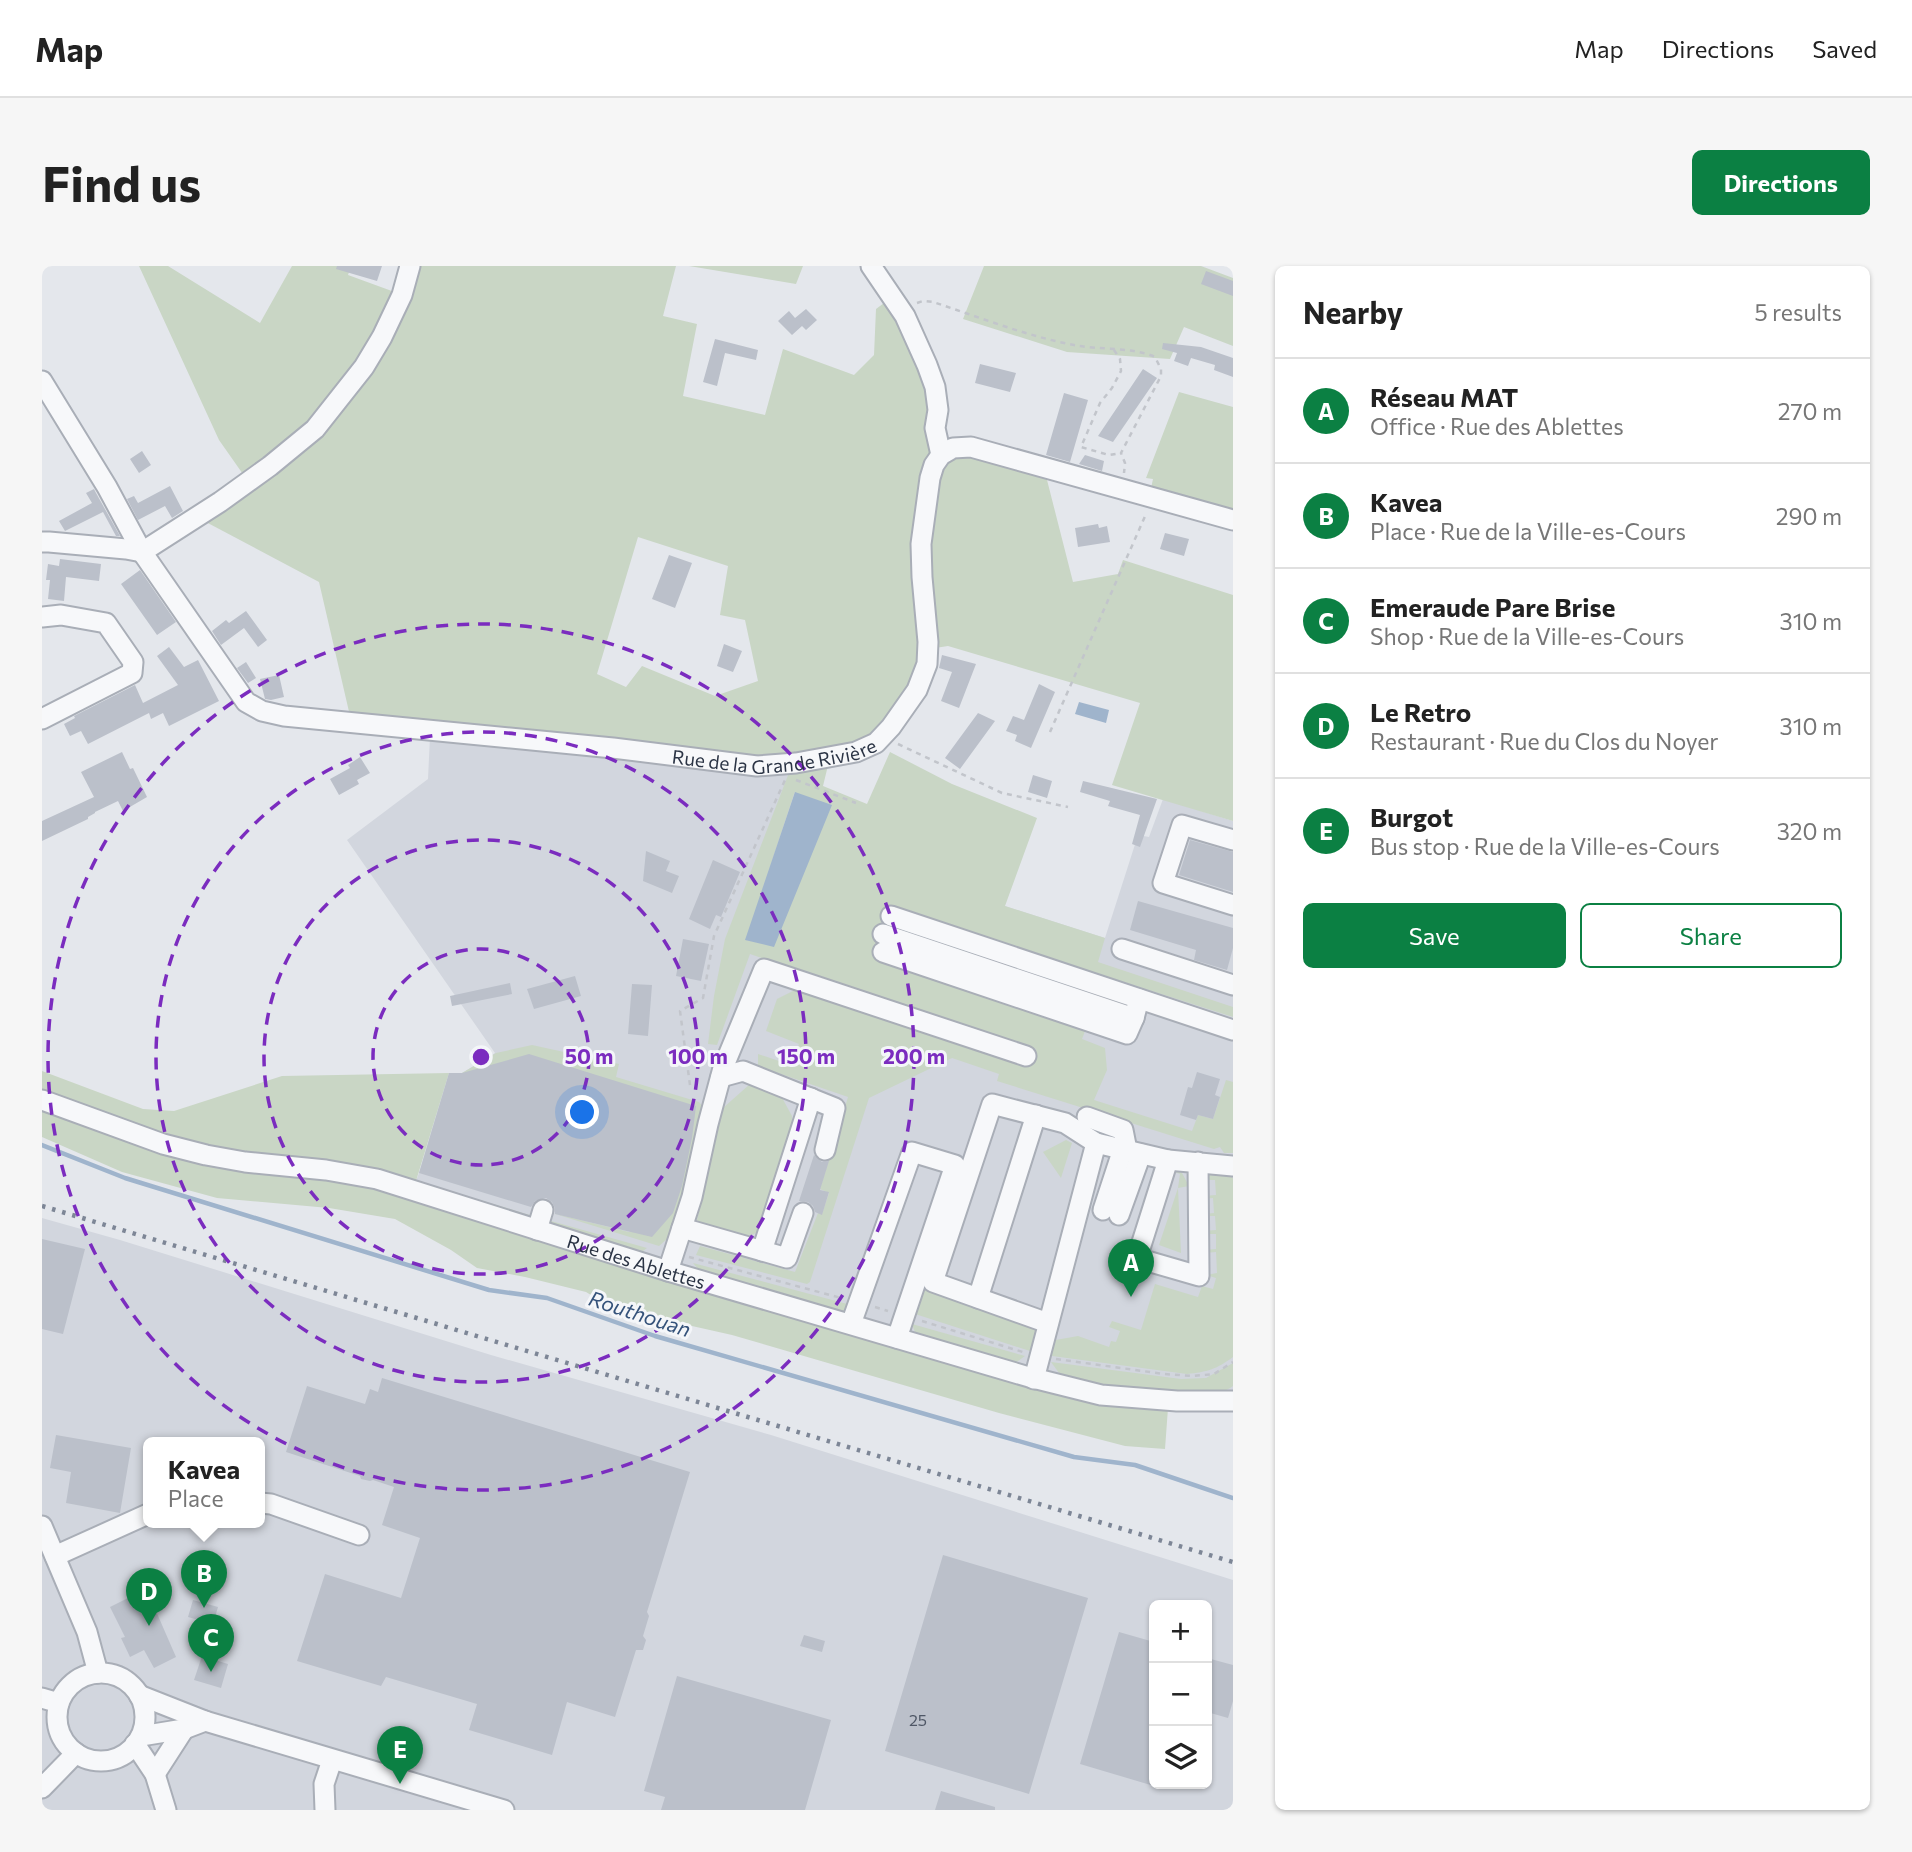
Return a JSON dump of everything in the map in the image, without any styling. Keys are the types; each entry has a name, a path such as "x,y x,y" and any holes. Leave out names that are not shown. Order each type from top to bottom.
{"street":[{"path":"42,542 142,552 270,466 314,429 364,367 402,295 410,266"},
{"path":"871,266 905,316 927,365 935,387 938,410 935,428 941,455 953,448 971,447 1233,520"},
{"name":"Rue de la Grande Rivière","path":"42,381 107,487 142,552 246,702 262,711 284,716 613,748 757,766 840,756 876,743 917,690 926,664 928,642 921,544 930,478 941,455"},
{"path":"42,617 61,615 106,623 133,662 132,673 42,719"},
{"path":"1233,840 1182,825 1163,883 1233,905"},
{"path":"1137,1008 1127,1034 885,934 1137,1008 1233,1030"},
{"path":"1122,949 1233,985"},
{"path":"668,1271 692,1197 722,1073 764,969 1026,1056"},
{"path":"722,1073 743,1071 835,1108 824,1150"},
{"path":"762,1251 811,1098"},
{"name":"Rue des Ablettes","path":"42,1100 163,1144 206,1155 377,1179 668,1271 1034,1378 1101,1395 1177,1402 1233,1401"},
{"path":"978,1298 1034,1100 1064,1110"},
{"path":"1048,1324 933,1282 992,1104 1065,1123 1096,1143 1168,1160 1233,1167"},
{"path":"1087,1117 1123,1130 1130,1151 1111,1213"},
{"path":"1034,1378 1096,1143"},
{"path":"851,1324 912,1152 955,1165 897,1338"},
{"path":"1168,1160 1137,1258 1199,1276 1198,1163"},
{"path":"537,1230 543,1210"},
{"path":"682,1228 787,1258 803,1213"},
{"path":"265,1503 359,1535"},
{"path":"55,1556 143,1516"},
{"path":"42,1525 87,1632 98,1673"},
{"path":"98,1673 110,1673 122,1678 132,1685 139,1695 145,1715 138,1740 125,1753 114,1759 101,1761 76,1753 63,1739 50,1701 85,1675 98,1673"},
{"path":"139,1695 205,1721 504,1810"},
{"path":"138,1740 205,1721"},
{"path":"155,1774 184,1729"},
{"path":"138,1740 155,1774 166,1810"},
{"path":"42,1788 76,1753"},
{"path":"326,1810 324,1784 332,1760"}],"path":[{"path":"905,316 917,303 933,302 1076,346 1138,352 1155,357 1161,369 1161,376 1121,453 1109,455 1082,447 1100,403 1121,371 1120,359 1114,350"},
{"path":"1050,732 1153,498"},
{"path":"882,737 1002,793 1068,807"},
{"path":"690,1085 680,1011 703,998 714,936 786,776 856,803"}],"shaded area":[{"path":"430,737 791,770 842,862 936,884 1105,938 1138,835 1149,837 1163,799 1233,821 1233,1410 1168,1408 410,1197 449,1073 462,1073 495,1053 347,840 428,779"},
{"path":"42,1218 491,1355 771,1435 1233,1580 1233,1810 42,1810"}],"green space":[{"path":"139,266 168,266 260,323 292,266 338,266 349,272 348,275 411,298 418,266 676,266 663,316 697,324 683,396 765,415 783,349 854,375 874,355 876,309 896,294 925,374 928,449 967,454 1046,476 1073,582 1118,574 1123,560 1233,595 1233,821 1112,785 1140,703 948,646 922,650 912,683 882,727 859,743 832,749 823,786 867,804 890,752 952,784 1037,818 1005,906 1105,938 1098,962 1233,1007 1233,1017 887,906 872,956 1087,1026 1082,1039 1105,1048 1107,1070 1094,1100 1192,1131 1198,1115 1213,1119 1226,1080 1233,1082 1233,1153 1224,1153 1220,1147 1214,1149 997,1081 999,1074 952,1058 869,1098 810,1282 807,1284 696,1255 700,1246 795,1272 818,1213 822,1214 829,1193 820,1189 848,1097 758,1066 758,1054 791,1065 799,1044 766,1031 777,999 797,989 1030,1067 1036,1049 750,954 717,1045 708,1044 725,939 790,770 621,759 430,737 350,716 319,582 204,521 252,487 219,440","holes":["638,537 728,566 720,615 745,620 758,681 715,696 642,666 626,687 597,674","795,792 774,946 746,940 794,794"]},
{"path":"689,266 803,266 796,284"},
{"path":"984,266 1201,266 1233,278 1233,346 1184,327 1170,359 1067,352 963,319"},
{"path":"1179,392 1233,407 1233,516 1150,493 1153,479 1146,478"},
{"path":"532,1045 619,1064 616,1077 699,1102 703,1107 675,1232 659,1246 552,1213 629,1232 646,1223 524,1073 462,1073 496,1053"},
{"path":"42,1071 143,1109 174,1111 282,1076 449,1073 416,1181 533,1216 532,1219 410,1196 1168,1408 1165,1449 1125,1446 999,1413 732,1335 612,1308 586,1292 477,1268 451,1250 395,1219 329,1208 217,1198 122,1172 42,1137"},
{"path":"750,1084 780,1094 792,1116 792,1131 758,1232 748,1237 702,1226 697,1220 723,1108"},
{"path":"1066,1140 1072,1143 1061,1178 1043,1152"},
{"path":"1172,1169 1182,1173 1189,1186 1178,1188 1180,1174"},
{"path":"1209,1170 1228,1174 1233,1178 1233,1357 1212,1369 1187,1374 1052,1356 1050,1341 1078,1336 1109,1347 1111,1341 1116,1342 1120,1331 1109,1327 1112,1321 1141,1330 1155,1284 1198,1297 1202,1286 1213,1289 1216,1278 1206,1275 1217,1273 1216,1252 1204,1253 1204,1250 1216,1249 1216,1234 1203,1234 1203,1231 1216,1230 1215,1216 1202,1216 1214,1213 1213,1198 1202,1199 1202,1196 1216,1195 1215,1180 1201,1180"},
{"path":"1178,1188 1181,1253 1159,1245"},
{"path":"551,1221 647,1248 643,1251 602,1242 550,1226"},
{"path":"693,1263 851,1305 844,1314 698,1269"},
{"path":"923,1283 1036,1330 1030,1351 912,1313"},
{"path":"912,1324 1025,1356 1014,1364 916,1335"},
{"path":"1051,1362 1181,1379 1206,1378 1233,1363 1233,1386 1220,1392 1201,1394 1151,1391 1062,1377"}],"water":[{"path":"1079,702 1109,710 1106,723 1075,714"},
{"path":"795,792 832,805 774,947 745,940"}],"building":[{"path":"337,266 382,266 377,281 336,269"},
{"path":"1206,271 1233,281 1233,296 1201,284"},
{"path":"806,309 817,320 806,330 802,326 792,335 778,321 789,311 795,318"},
{"path":"715,339 758,350 756,360 725,353 717,386 703,382"},
{"path":"1163,343 1201,347 1233,358 1233,377 1214,370 1215,365 1191,358 1188,366 1174,361 1177,353 1162,349"},
{"path":"980,364 1016,373 1010,392 975,383"},
{"path":"1143,369 1157,378 1113,442 1098,436"},
{"path":"1064,393 1088,400 1070,462 1046,455"},
{"path":"142,451 151,465 139,473 130,459"},
{"path":"1085,455 1104,461 1102,471 1079,464"},
{"path":"170,486 183,511 172,518 165,506 138,520 127,499 134,496 138,503"},
{"path":"94,489 120,536 116,536 103,512 65,531 59,521 92,503 86,493"},
{"path":"1098,524 1099,528 1107,526 1110,542 1078,547 1075,528"},
{"path":"1165,533 1189,539 1184,556 1160,549"},
{"path":"669,555 692,563 675,608 652,599"},
{"path":"60,559 101,564 99,581 66,577 64,601 48,599 48,564 59,566"},
{"path":"140,570 176,622 157,635 121,584"},
{"path":"246,611 267,640 258,647 244,628 221,645 212,631 226,620 229,623"},
{"path":"724,644 742,651 733,672 717,666"},
{"path":"169,647 184,667 198,660 219,701 169,726 163,713 151,719 149,713 88,744 81,731 70,736 64,724 75,718 74,716 135,685 143,703 178,685 157,656"},
{"path":"942,655 976,664 959,708 941,701 952,672 939,668"},
{"path":"246,662 256,678 248,683 237,668"},
{"path":"279,675 284,697 265,699 260,679"},
{"path":"1039,684 1055,692 1031,748 1015,741 1017,735 1006,731 1013,716 1024,720"},
{"path":"978,713 995,721 960,769 945,758"},
{"path":"122,752 147,797 123,811 118,801 42,841 42,821 94,797 81,772"},
{"path":"360,757 370,773 357,780 359,784 339,795 330,779 350,768 348,765"},
{"path":"1033,775 1052,781 1047,798 1028,792"},
{"path":"1083,781 1157,799 1140,847 1132,844 1140,815 1108,806 1110,801 1080,792"},
{"path":"1190,840 1233,852 1233,892 1179,875"},
{"path":"646,851 670,861 666,871 679,876 672,893 643,881"},
{"path":"713,860 740,872 721,917 716,915 710,929 689,919"},
{"path":"1138,901 1233,928 1233,948 1227,970 1194,960 1196,950 1130,930"},
{"path":"683,939 709,944 701,981 676,976"},
{"path":"575,976 581,996 534,1009 527,989"},
{"path":"510,983 512,994 452,1006 450,996"},
{"path":"632,984 652,985 648,1036 628,1034"},
{"path":"529,1054 696,1106 682,1186 673,1213 652,1237 555,1214 552,1202 546,1198 535,1201 531,1207 419,1173 449,1073 462,1073"},
{"path":"1197,1072 1220,1079 1215,1095 1220,1097 1213,1119 1198,1115 1196,1120 1180,1115 1188,1087 1192,1088"},
{"path":"814,1155 822,1162 829,1161 820,1190 829,1192 822,1215 815,1212 808,1202 799,1201"},
{"path":"42,1239 85,1249 63,1334 42,1329"},
{"path":"382,1378 690,1472 647,1612 649,1616 643,1636 646,1640 643,1650 636,1650 615,1717 567,1702 552,1755 469,1730 477,1704 386,1677 381,1686 297,1661 325,1574 401,1598 420,1538 382,1525 394,1487 361,1479 360,1476 286,1452 307,1386 365,1404 370,1389 378,1392"},
{"path":"56,1435 131,1448 120,1513 66,1503 71,1472 50,1468"},
{"path":"943,1555 1088,1598 1029,1794 885,1751"},
{"path":"140,1592 146,1604 152,1602 176,1657 154,1668 144,1650 130,1657 121,1638 125,1637 110,1607"},
{"path":"193,1600 218,1607 213,1624 188,1617"},
{"path":"1119,1632 1149,1641 1149,1785 1080,1764"},
{"path":"804,1635 825,1641 822,1652 800,1646"},
{"path":"202,1656 228,1664 221,1688 194,1680"},
{"path":"1212,1659 1233,1665 1233,1701 1228,1718 1212,1713"},
{"path":"677,1676 831,1720 805,1810 661,1810 665,1797 644,1791"},
{"path":"941,1791 995,1807 995,1810 935,1810"}],"waterway":[{"name":"Routhouan","path":"42,1145 125,1178 489,1290 547,1298 655,1336 1074,1457 1135,1465 1233,1498"}],"railway":[{"path":"42,1206 1233,1562"}],"place":[{"name":"Réseau MAT","path":"1131,1297"},
{"name":"Kavea","path":"204,1608"},
{"name":"Le Retro","path":"149,1626"},
{"name":"Emeraude Pare Brise","path":"211,1672"},
{"name":"Burgot","path":"400,1784"}]}
